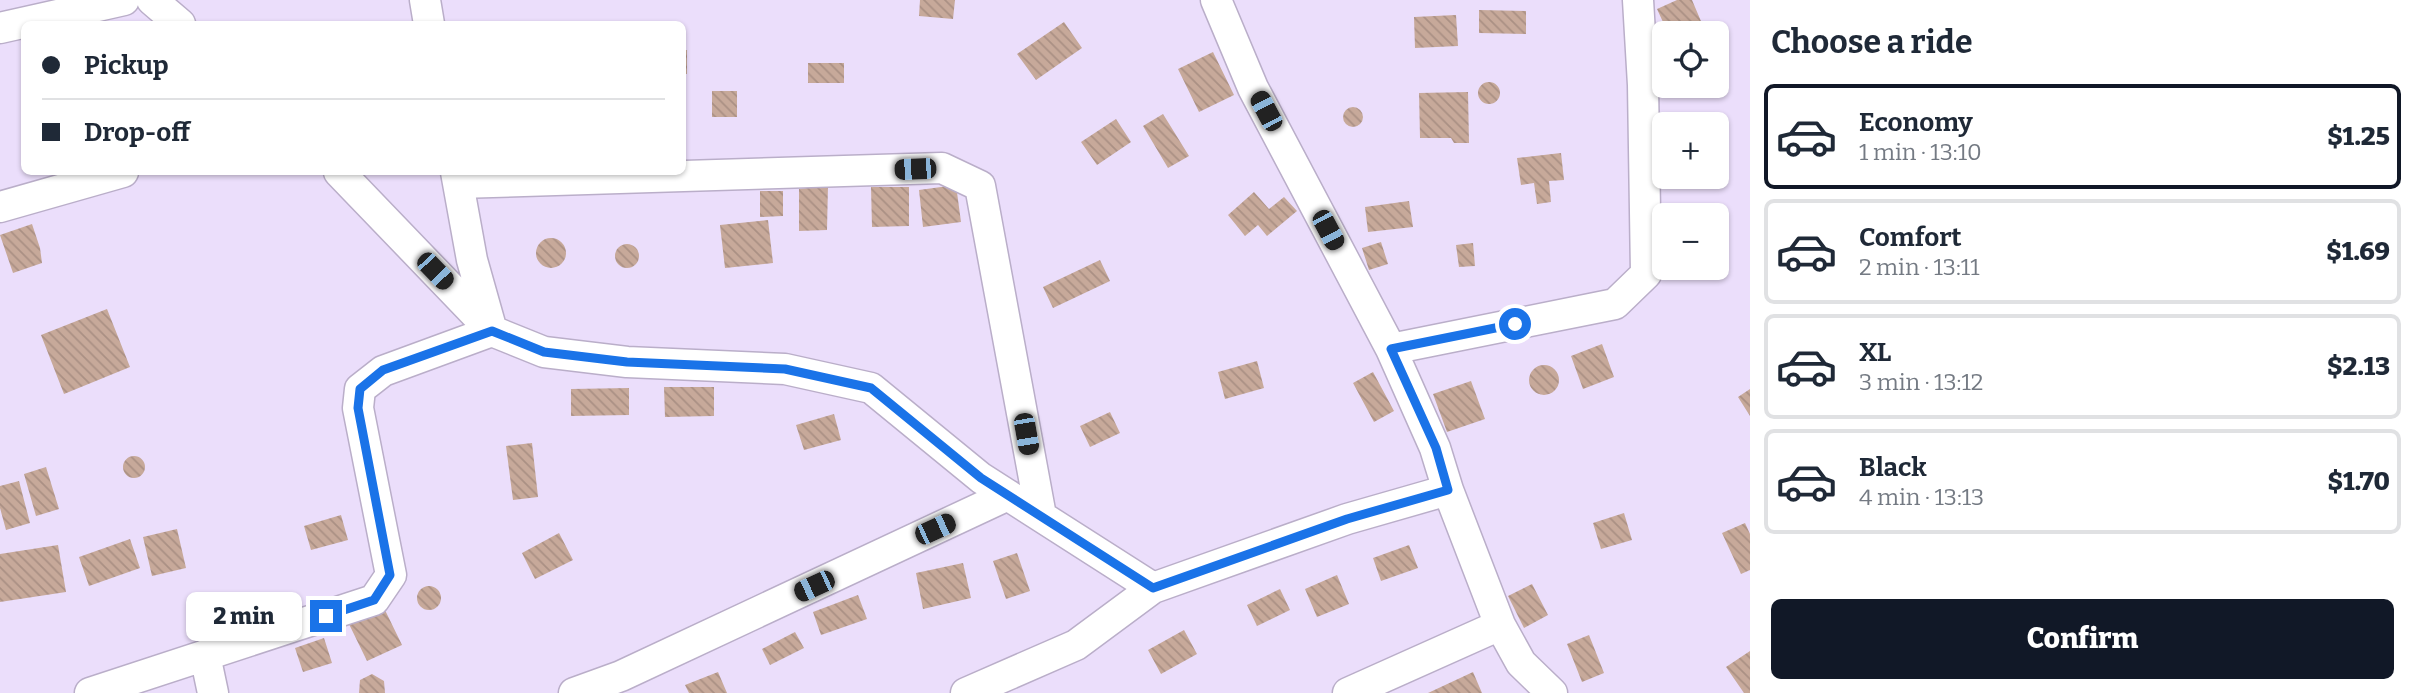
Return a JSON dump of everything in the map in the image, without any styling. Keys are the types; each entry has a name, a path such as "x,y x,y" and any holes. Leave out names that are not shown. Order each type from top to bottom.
{"street":[{"path":"31,21 124,0"},
{"path":"152,0 176,21"},
{"path":"425,0 428,21"},
{"path":"1216,0 1253,88 1391,349 1436,448 1448,490 1500,625 1521,663 1552,693"},
{"path":"1391,349 1615,303 1646,274 1639,0"},
{"path":"0,28 21,23"},
{"path":"686,173 942,168 979,186 1041,516"},
{"path":"0,207 112,175"},
{"path":"342,175 492,331 544,352 627,362 785,369 871,388 981,478 1153,588"},
{"path":"492,331 472,260 457,177 565,175"},
{"path":"90,693 374,600 390,575 358,408 360,389 383,370 492,331"},
{"path":"966,693 1076,645 1153,588 1347,519 1448,490"},
{"path":"574,693 621,676 1007,495"},
{"path":"1348,693 1500,625"},
{"path":"205,655 213,693"}],"building":[{"path":"920,0 955,0 953,19 919,16"},
{"path":"1677,0 1692,0 1701,21 1662,21 1657,9"},
{"path":"1479,10 1526,11 1526,34 1479,33"},
{"path":"1456,15 1458,46 1415,48 1414,17"},
{"path":"1064,22 1082,48 1036,80 1017,54"},
{"path":"1213,52 1234,95 1199,112 1178,69"},
{"path":"808,63 844,63 844,83 808,83"},
{"path":"1489,82 1497,85 1500,93 1497,101 1489,104 1481,101 1478,93 1481,85"},
{"path":"712,91 737,91 737,117 712,117"},
{"path":"1468,92 1469,143 1454,143 1451,138 1420,138 1419,93"},
{"path":"1353,107 1360,110 1363,117 1360,124 1353,127 1346,124 1343,117 1346,110"},
{"path":"1163,114 1189,156 1168,168 1143,126"},
{"path":"1116,119 1131,142 1097,165 1081,142"},
{"path":"1561,153 1564,180 1549,181 1551,202 1537,204 1534,183 1521,185 1517,158"},
{"path":"828,185 827,230 799,231 799,189"},
{"path":"956,185 961,222 923,227 919,190"},
{"path":"871,187 909,187 909,226 872,227"},
{"path":"760,191 783,191 783,216 760,217"},
{"path":"1254,192 1269,209 1284,197 1297,211 1267,236 1258,225 1245,236 1228,215"},
{"path":"1409,201 1413,227 1368,232 1365,207"},
{"path":"768,220 773,263 725,268 720,225"},
{"path":"32,224 42,263 13,273 0,235"},
{"path":"551,238 562,242 566,253 562,264 551,268 540,264 536,253 540,242"},
{"path":"1381,242 1388,264 1369,270 1362,248"},
{"path":"1473,243 1475,266 1459,267 1456,245"},
{"path":"622,244 632,244 639,251 639,261 632,268 622,268 615,261 615,251"},
{"path":"1100,260 1110,281 1053,308 1043,287"},
{"path":"107,309 130,367 64,394 41,335"},
{"path":"1602,344 1614,377 1583,389 1571,356"},
{"path":"1257,361 1264,388 1225,399 1218,372"},
{"path":"1544,365 1555,369 1559,380 1555,391 1544,395 1533,391 1529,380 1533,369"},
{"path":"1373,372 1394,411 1374,422 1353,383"},
{"path":"1471,381 1485,419 1447,432 1433,394"},
{"path":"664,387 714,387 714,416 665,417"},
{"path":"629,388 629,415 571,416 571,389"},
{"path":"1750,389 1750,416 1738,397"},
{"path":"1110,412 1120,433 1090,447 1080,426"},
{"path":"834,414 841,440 804,450 796,425"},
{"path":"532,443 538,497 513,500 506,446"},
{"path":"134,456 142,459 145,467 142,475 134,478 126,475 123,467 126,459"},
{"path":"46,467 59,509 36,516 24,474"},
{"path":"19,481 30,523 6,530 0,508 0,486"},
{"path":"1624,513 1632,540 1601,549 1593,523"},
{"path":"341,515 348,540 311,550 304,526"},
{"path":"1745,523 1750,534 1750,570 1741,574 1722,533"},
{"path":"177,529 186,568 152,576 143,537"},
{"path":"559,533 573,560 535,579 522,553"},
{"path":"130,539 140,568 89,586 79,557"},
{"path":"58,545 66,592 0,602 0,554"},
{"path":"1409,545 1418,568 1381,581 1373,558"},
{"path":"1017,553 1030,591 1006,599 993,561"},
{"path":"963,563 971,598 923,609 916,573"},
{"path":"1337,575 1349,604 1317,617 1305,589"},
{"path":"1532,584 1548,615 1524,628 1508,596"},
{"path":"429,586 437,590 441,598 437,606 429,610 421,606 417,598 421,590"},
{"path":"1280,589 1290,610 1257,626 1247,605"},
{"path":"858,595 867,619 821,635 813,612"},
{"path":"383,606 402,645 367,661 348,622"},
{"path":"1184,630 1197,654 1161,674 1148,650"},
{"path":"795,632 804,648 770,665 762,649"},
{"path":"1589,635 1604,673 1582,682 1567,644"},
{"path":"324,638 332,663 303,672 295,648"},
{"path":"1750,651 1750,693 1744,693 1726,667"},
{"path":"718,672 727,693 689,693 685,685"},
{"path":"1473,672 1482,693 1428,693"},
{"path":"372,674 384,681 385,693 359,693 360,680"}],"route":[{"path":"326,616 374,600 390,575 358,408 360,389 383,370 492,331 544,352 627,362 785,369 871,388 981,478 1153,588 1347,519 1448,490 1436,448 1391,349 1515,324"}]}
